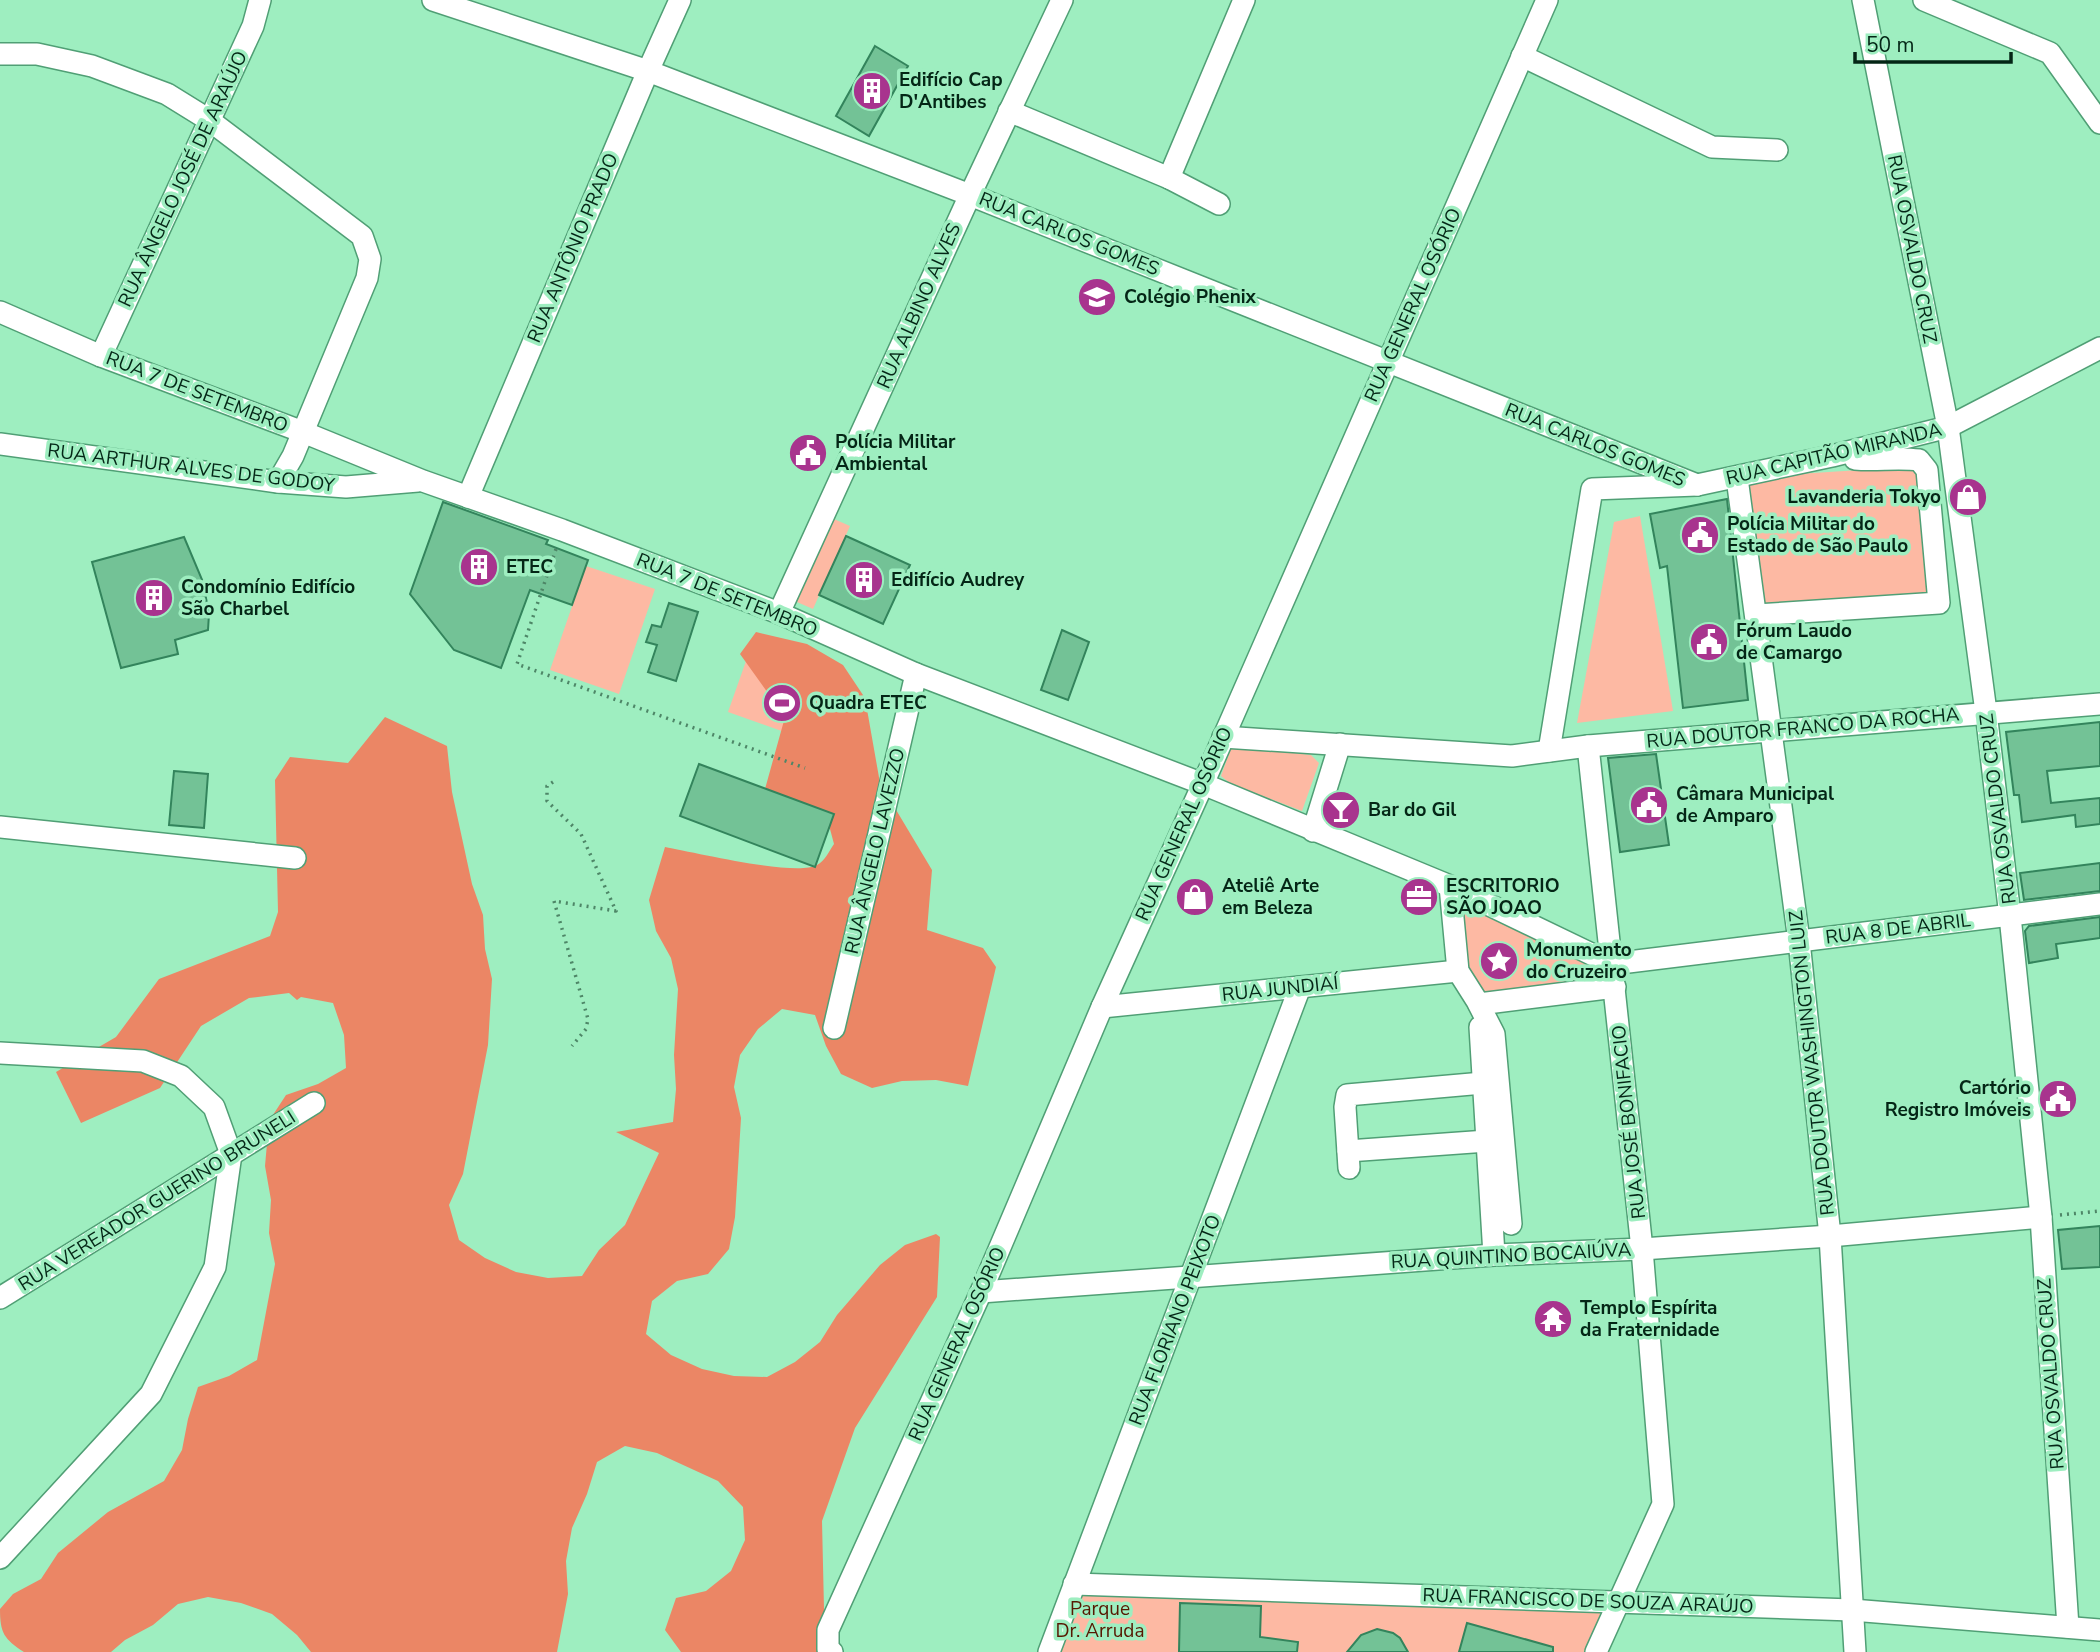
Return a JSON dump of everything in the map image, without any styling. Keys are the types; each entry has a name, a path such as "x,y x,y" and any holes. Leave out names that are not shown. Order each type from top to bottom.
{"street":[{"name":"RUA ÂNGELO JOSÉ DE ARAÚJO","path":"101,356 253,26 260,0"},
{"name":"RUA CARLOS GOMES","path":"433,0 648,71 970,195 1697,485"},
{"name":"RUA ANTÔNIO PRADO","path":"468,497 680,0"},
{"name":"RUA ALBINO ALVES","path":"779,613 1062,0"},
{"path":"1168,178 1244,0"},
{"name":"RUA GENERAL OSÓRIO","path":"830,1651 828,1630 981,1292 1102,1007 1203,784 1547,0"},
{"name":"RUA OSVALDO CRUZ","path":"1863,0 1948,427 1986,712 2010,915 2040,1217 2068,1627"},
{"path":"1924,0 2050,53 2100,123"},
{"path":"0,54 37,54 92,66 167,94 209,120 362,236 370,258 367,278 303,432 278,482"},
{"path":"1522,56 1712,147 1777,150"},
{"path":"1009,111 1168,178 1219,204"},
{"name":"RUA 7 DE SETEMBRO","path":"0,312 101,356 303,432 423,481 562,530 779,613 916,674 1203,784 1450,886 1612,964"},
{"name":"RUA CAPITÃO MIRANDA","path":"1549,751 1592,488 1697,485 1737,478 1948,427 2100,348"},
{"name":"RUA ARTHUR ALVES DE GODOY","path":"0,444 278,482 346,487 423,481"},
{"path":"1756,615 1939,603 1927,470 1919,460 1900,457 1870,460 1832,456"},
{"name":"RUA DOUTOR WASHINGTON LUIZ","path":"1737,478 1773,731 1799,941 1830,1236 1854,1652"},
{"name":"RUA ÂNGELO LAVEZZO","path":"834,1028 916,674"},
{"name":"RUA DOUTOR FRANCO DA ROCHA","path":"1223,737 1512,756 1588,746 2100,704"},
{"path":"1314,831 1340,744"},
{"name":"RUA JOSÉ BONIFACIO","path":"1588,746 1642,1249 1663,1504 1596,1652"},
{"path":"0,827 295,858"},
{"path":"1450,886 1458,971 1494,1034 1511,1224"},
{"name":"RUA 8 DE ABRIL","path":"1612,964 2100,904"},
{"name":"RUA JUNDIAÍ","path":"1102,1007 1458,971"},
{"name":"RUA FLORIANO PEIXOTO","path":"1049,1652 1300,987"},
{"path":"1479,1004 1615,987"},
{"path":"1479,1004 1494,1255"},
{"path":"0,1053 143,1061 181,1076 214,1107 231,1154 215,1267 151,1394 0,1558"},
{"path":"1483,1083 1347,1095 1345,1107 1349,1159 1487,1141"},
{"name":"RUA VEREADOR GUERINO BRUNELI","path":"0,1298 313,1103"},
{"name":"RUA QUINTINO BOCAIÚVA","path":"981,1292 1494,1255 1642,1249 1830,1236 2040,1217"},
{"name":"RUA FRANCISCO DE SOUZA ARAÚJO","path":"1074,1584 1852,1610 2100,1630"},
{"path":"1580,1652 1617,1602"}],"path":[{"path":"562,530 517,664 805,768"},
{"path":"553,782 547,786 547,802 581,834 616,911 554,901 588,1019 586,1030 572,1046"},
{"path":"2040,1217 2100,1210"}],"green space":[{"path":"1907,467 1919,474 1927,604 1756,615 1737,478"},
{"path":"827,516 850,526 813,609 790,599"},
{"path":"1640,516 1673,711 1577,723 1614,522"},
{"path":"586,566 655,589 619,694 550,670"},
{"path":"746,661 818,744 728,712"},
{"path":"1242,746 1311,755 1319,763 1302,811 1231,784 1221,776 1231,748"},
{"path":"1459,890 1603,969 1603,981 1477,1001 1458,971"},
{"name":"Parque Dr. Arruda","path":"1075,1586 1614,1603 1594,1652 1050,1652"}],"shaded area":[{"path":"756,632 807,644 843,665 865,698 880,783 932,870 927,930 983,948 996,967 968,1086 936,1080 902,1081 872,1088 841,1074 826,1046 815,1015 782,1009 758,1029 740,1055 734,1087 741,1118 735,1217 729,1249 708,1274 677,1281 652,1301 646,1334 671,1355 702,1369 734,1376 767,1377 795,1362 820,1342 837,1315 880,1265 905,1245 936,1234 940,1237 937,1297 855,1428 822,1521 825,1652 681,1652 665,1630 676,1598 706,1591 731,1571 745,1540 743,1507 718,1481 657,1453 625,1446 597,1462 572,1528 566,1561 568,1594 557,1652 311,1652 297,1635 272,1614 241,1603 208,1597 178,1604 153,1625 125,1640 111,1652 24,1652 17,1647 4,1635 0,1609 13,1594 41,1579 58,1553 108,1512 164,1481 182,1450 198,1387 229,1376 257,1360 275,1264 269,1233 271,1200 265,1166 269,1121 286,1095 318,1084 346,1068 344,1035 333,1003 301,997 297,1000 289,993 249,998 201,1026 160,1088 81,1123 56,1072 116,1037 159,979 270,936 278,912 275,780 290,757 348,763 385,717 447,746 452,792 472,884 483,915 485,949 492,979 488,1045 463,1174 449,1205 459,1240 485,1258 516,1272 548,1278 582,1276 599,1250 625,1225 659,1153 616,1132 673,1122 678,989 671,958 656,931 649,900 665,847 767,866 806,868 820,863 834,844 830,829 779,807 765,789 785,717 740,654"}],"building":[{"name":"Edifício Cap D'Antibes","path":"875,46 908,66 869,136 836,116"},
{"path":"1727,499 1748,700 1683,708 1667,566 1660,568 1650,514"},
{"name":"ETEC","path":"443,502 548,540 546,544 588,560 572,605 530,590 501,668 454,650 410,594"},
{"name":"Edifício Audrey","path":"846,536 910,565 883,624 819,595"},
{"name":"Condomínio Edifício São Charbel","path":"184,537 203,582 209,614 208,630 175,640 178,654 121,668 92,562"},
{"path":"669,603 698,612 676,681 648,672 657,645 646,642 652,625 661,627"},
{"path":"1062,630 1089,642 1068,700 1041,690"},
{"path":"2100,722 2100,766 2047,771 2051,803 2100,798 2100,824 2076,827 2075,815 2022,822 2019,795 2014,795 2006,732"},
{"name":"Câmara Municipal de Amparo","path":"1656,754 1669,845 1620,852 1608,758"},
{"path":"699,764 834,814 815,867 680,816"},
{"path":"174,771 208,774 204,828 169,825"},
{"path":"2100,863 2100,891 2024,900 2020,873"},
{"path":"2100,917 2100,938 2056,944 2058,958 2029,963 2025,931 2029,926"},
{"path":"2100,1226 2100,1267 2062,1269 2058,1230"},
{"path":"1180,1603 1261,1606 1260,1637 1298,1642 1297,1652 1179,1652"},
{"path":"1467,1623 1553,1647 1553,1652 1459,1652"},
{"path":"1377,1629 1393,1633 1400,1638 1408,1652 1347,1652 1361,1635"}],"place":[{"name":"Edifício Cap D'Antibes","path":"872,91"},
{"name":"Colégio Phenix","path":"1097,297"},
{"name":"Polícia Militar Ambiental","path":"808,453"},
{"name":"Lavanderia Tokyo","path":"1968,497"},
{"name":"Polícia Militar do Estado de São Paulo","path":"1700,535"},
{"name":"ETEC","path":"479,567"},
{"name":"Edifício Audrey","path":"864,580"},
{"name":"Condomínio Edifício São Charbel","path":"154,598"},
{"name":"Fórum Laudo de Camargo","path":"1709,642"},
{"name":"Quadra ETEC","path":"782,703"},
{"name":"Câmara Municipal de Amparo","path":"1649,805"},
{"name":"Bar do Gil","path":"1341,810"},
{"name":"Ateliê Arte em Beleza","path":"1195,897"},
{"name":"ESCRITORIO SÃO JOAO","path":"1419,897"},
{"name":"Monumento do Cruzeiro","path":"1499,961"},
{"name":"Cartório Registro Imóveis","path":"2058,1099"},
{"name":"Templo Espírita da Fraternidade","path":"1553,1319"}]}
